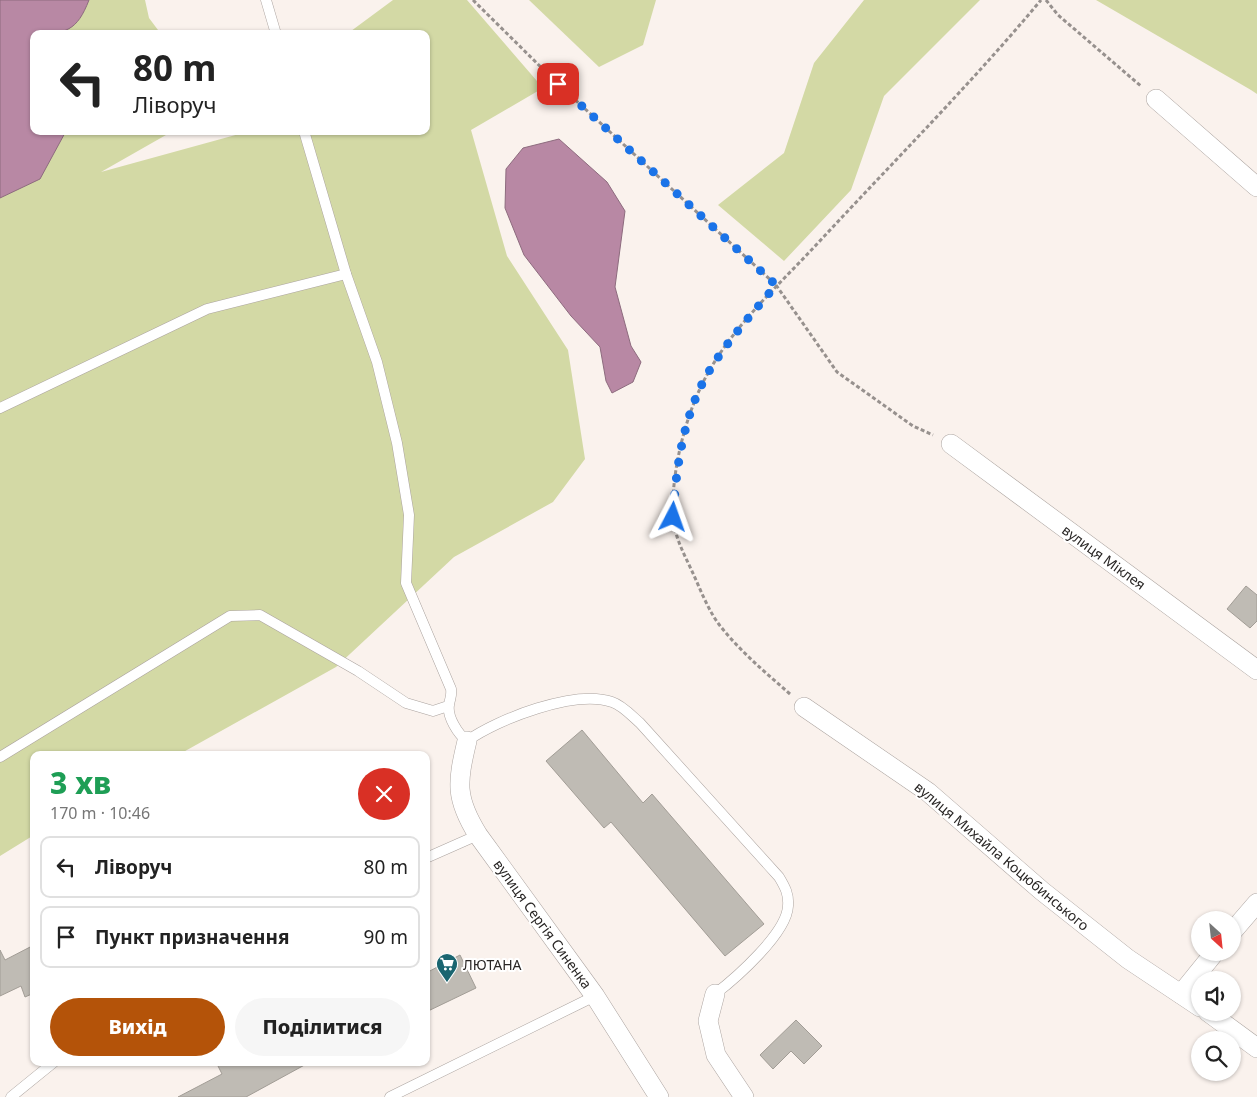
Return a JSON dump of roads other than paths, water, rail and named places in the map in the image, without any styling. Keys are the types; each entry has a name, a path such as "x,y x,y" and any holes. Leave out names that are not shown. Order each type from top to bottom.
{"street":[{"path":"1156,99 1257,187"},
{"name":"вулиця Міклея","path":"951,444 1257,670"},
{"name":"вулиця Михайла Коцюбинського","path":"804,707 928,792 1042,891 1128,959 1191,1001"},
{"name":"вулиця Сергія Синенка","path":"467,742 460,770 461,798 464,812 595,996 660,1097"},
{"path":"1241,921 1257,902"},
{"path":"1181,994 1208,961"},
{"path":"715,994 708,1020 716,1055 744,1097"},
{"path":"1220,1021 1257,1048"}],"lane":[{"path":"266,0 275,30"},
{"path":"305,135 346,274 377,362 397,443 409,515 406,583 448,680 452,697 448,706 459,734 467,742 475,736 527,712 547,705 580,698 613,702 640,723 779,877 787,890 788,908 770,941 742,973 715,994"},
{"path":"0,408 207,309 346,274"},
{"path":"0,757 230,616 260,615 358,671 406,704 433,710 448,706"},
{"path":"430,856 478,834"},
{"path":"390,1097 595,996"},
{"path":"11,1097 49,1066"}],"place":[{"name":"ЛЮТАНА","path":"447,983"}]}
